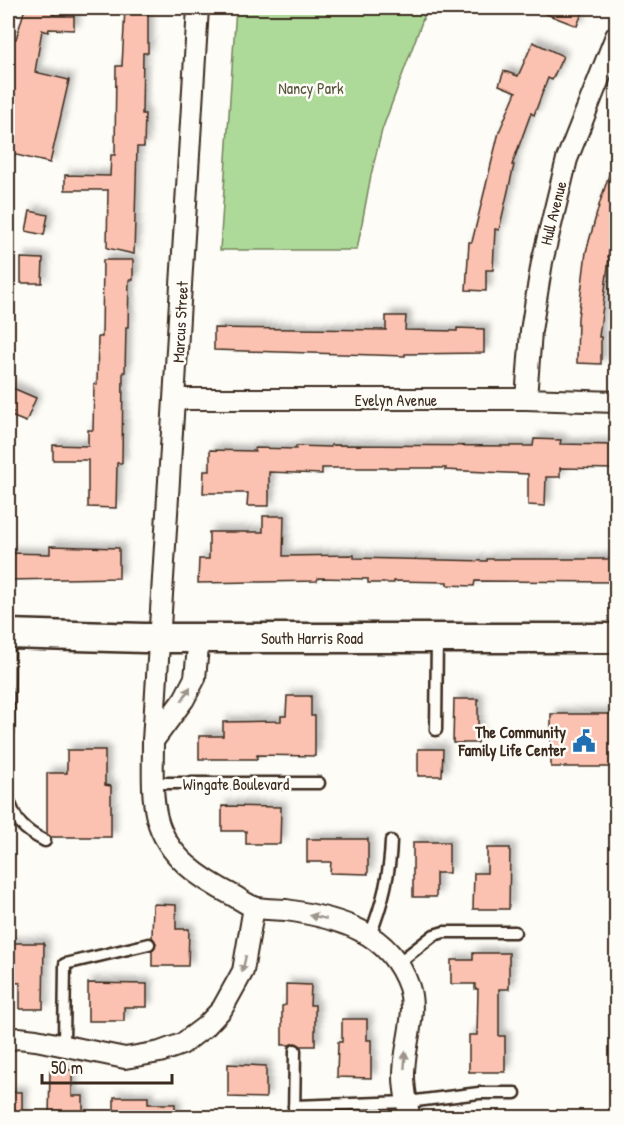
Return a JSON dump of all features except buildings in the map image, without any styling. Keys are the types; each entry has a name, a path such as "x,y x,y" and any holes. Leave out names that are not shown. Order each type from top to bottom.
{"main road":[{"name":"South Harris Road","path":"8,634 160,637 616,638"}],"street":[{"name":"Marcus Street","path":"160,637 198,8"},
{"name":"Hull Avenue","path":"526,399 531,331 540,273 567,159 616,36"},
{"name":"Evelyn Avenue","path":"175,399 526,399 616,402"},
{"path":"160,637 153,741 153,783 157,820 167,842 177,856 213,885 254,907 286,910 328,919 370,935 386,947 398,963 410,989 411,1014 404,1078 409,1110"},
{"path":"153,741 184,699 195,678 198,637"},
{"path":"8,1040 18,1038 125,1058 160,1052 182,1044 206,1026 222,1009 243,971 254,907"}],"lane":[{"path":"8,634 8,733"},
{"path":"436,730 437,638"},
{"name":"Wingate Boulevard","path":"153,783 319,783"},
{"path":"8,798 12,810 27,832 45,841"},
{"path":"370,935 384,897 390,867 391,841"},
{"path":"398,963 434,935 444,932 515,932"},
{"path":"64,1046 65,964 149,944"},
{"path":"294,1118 295,1050"},
{"path":"294,1106 409,1110 479,1092 515,1093"}],"green space":[{"name":"Nancy Park","path":"236,8 427,8 382,130 357,250 220,250"}],"place":[{"name":"The Community Family Life Center","path":"584,741"}]}
